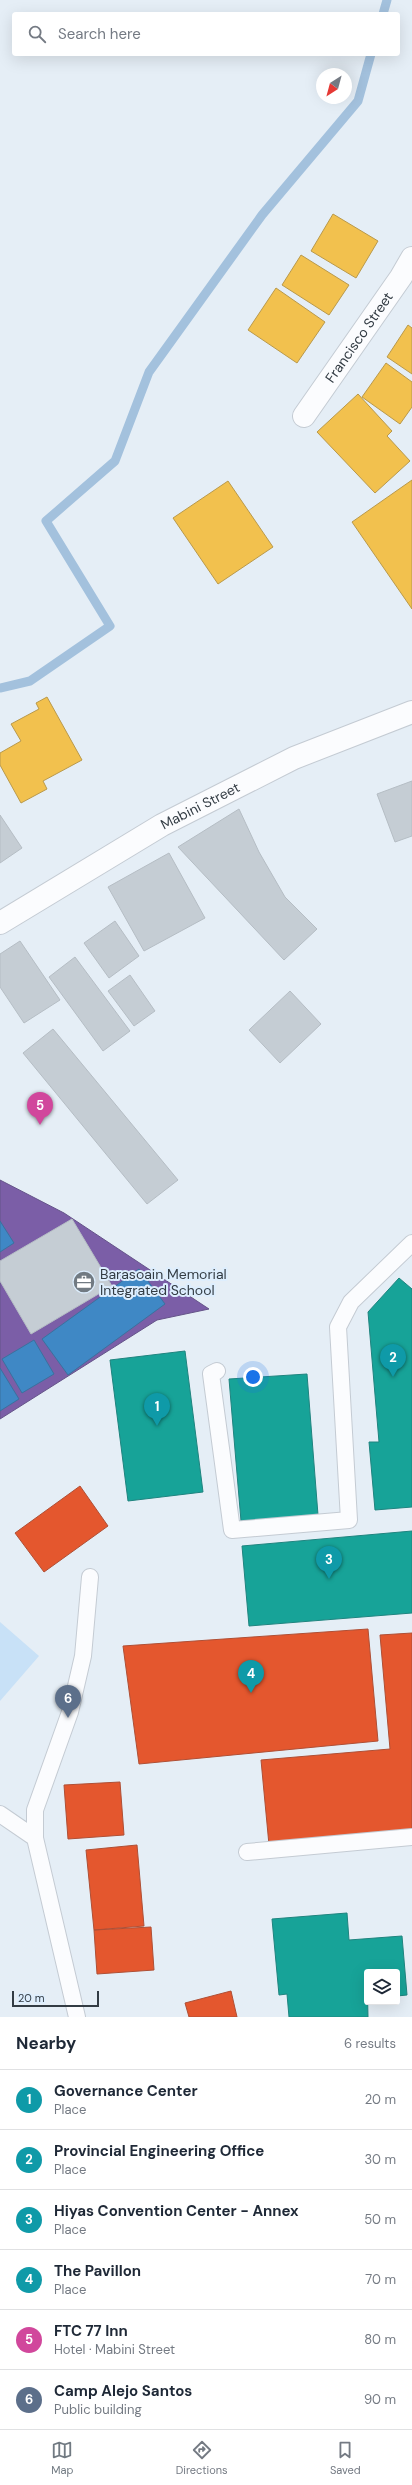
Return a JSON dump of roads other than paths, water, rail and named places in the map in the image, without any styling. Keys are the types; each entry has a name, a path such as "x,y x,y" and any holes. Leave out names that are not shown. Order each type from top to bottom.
{"main road":[{"name":"Francisco Street","path":"304,416 406,280 412,258"},
{"name":"Mabini Street","path":"0,923 169,821 294,758 412,712"}],"lane":[{"path":"217,1371 211,1374 232,1530 348,1520 338,1327 351,1302 412,1243"},
{"path":"77,2017 35,1838 35,1810 70,1712 83,1656 90,1577"},
{"path":"0,1814 35,1838"},
{"path":"247,1852 412,1837"}],"waterway":[{"path":"384,12 387,0"},
{"path":"0,688 30,681 110,626 46,521 115,461 149,372 262,215 358,101 370,56"}],"place":[{"name":"FTC 77 Inn","path":"40,1125"},
{"name":"Barasoain Memorial Integrated School","path":"84,1282"},
{"name":"Provincial Engineering Office","path":"393,1377"},
{"name":"Governance Center","path":"157,1426"},
{"name":"Hiyas Convention Center - Annex","path":"329,1579"},
{"name":"The Pavillon","path":"251,1693"},
{"name":"Camp Alejo Santos","path":"68,1718"}]}
